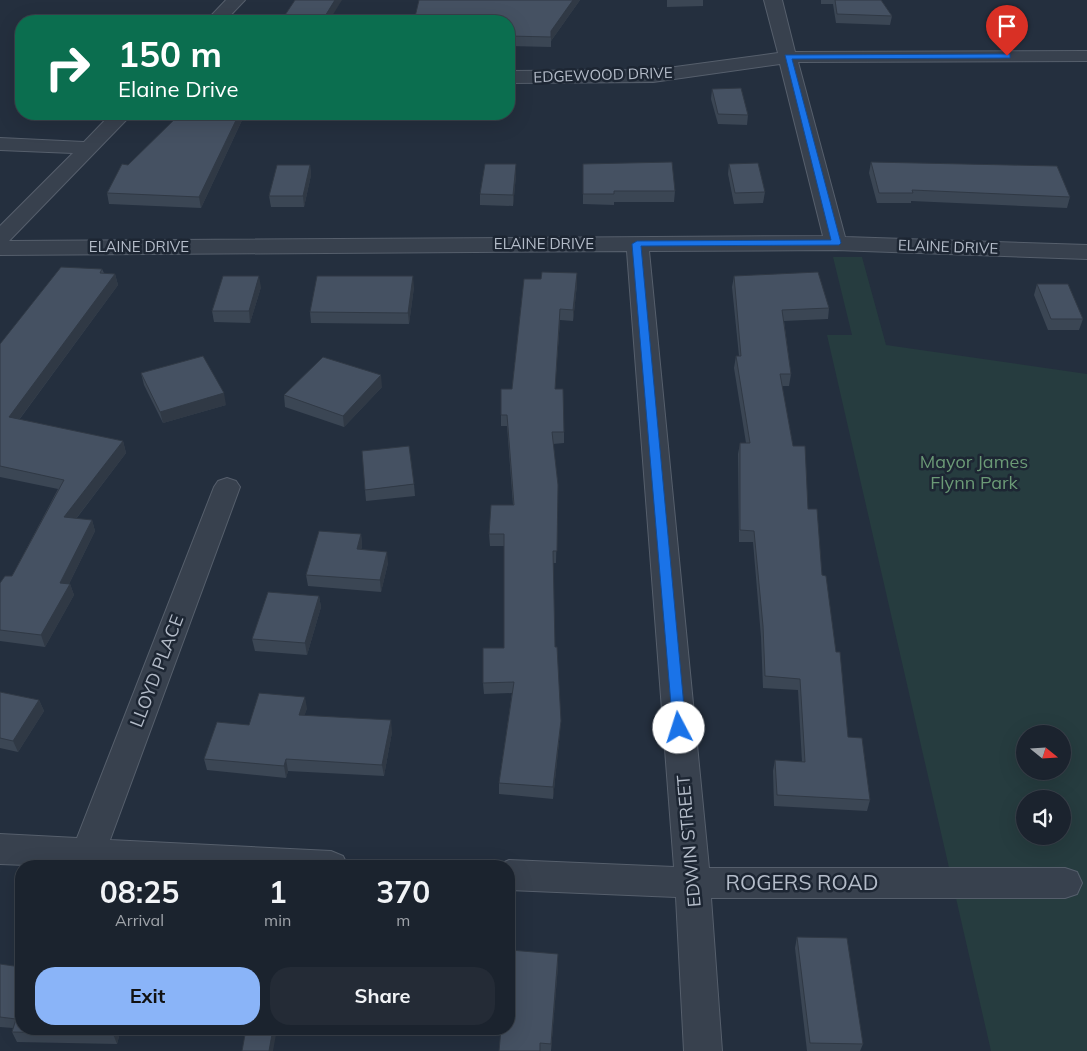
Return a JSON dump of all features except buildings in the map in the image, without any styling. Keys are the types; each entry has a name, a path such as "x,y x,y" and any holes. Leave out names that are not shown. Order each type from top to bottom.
{"street":[{"path":"221,15 236,0"},
{"path":"773,0 836,243"},
{"name":"EDGEWOOD DRIVE","path":"515,77 653,76 788,57 1087,56"},
{"path":"0,238 116,120"},
{"path":"0,144 87,148"},
{"name":"ELAINE DRIVE","path":"0,248 836,243 1087,252"},
{"name":"EDWIN STREET","path":"637,244 693,884 703,1051"},
{"name":"LLOYD PLACE","path":"88,854 227,487"},
{"path":"0,849 210,860"},
{"name":"ROGERS ROAD","path":"515,875 693,884 1065,883"}],"green space":[{"name":"Mayor James Flynn Park","path":"833,257 862,257 886,345 1087,374 1087,1051 991,1051 827,335 852,335"}],"route":[{"path":"679,728 637,244 836,243 788,57 1007,56"}]}
